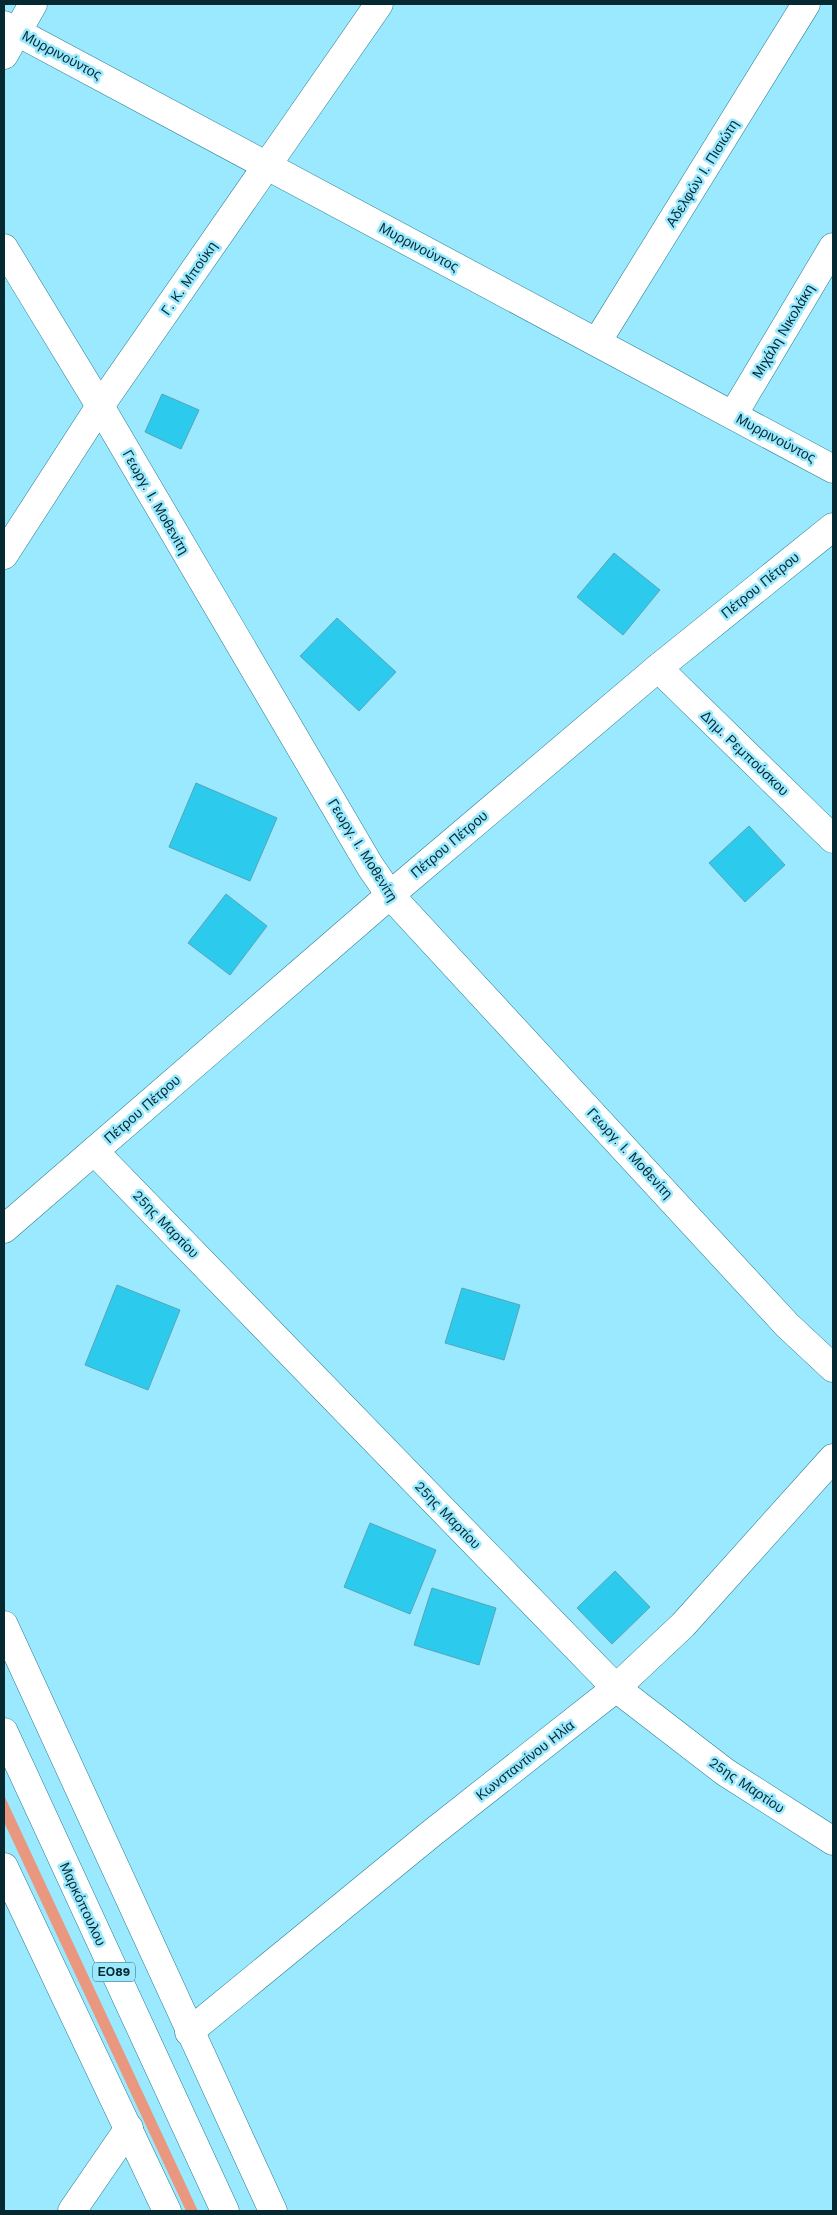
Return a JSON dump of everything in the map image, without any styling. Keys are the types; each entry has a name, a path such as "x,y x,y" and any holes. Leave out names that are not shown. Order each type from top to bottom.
{"main road":[{"path":"4,55 10,28 33,4"},
{"name":"Γ. Κ. Μπούκη","path":"4,554 100,406 379,4"},
{"name":"Αδελφών Ι. Πισιώτη","path":"597,342 806,4"},
{"name":"Μυρρινούντος","path":"10,28 833,469"},
{"name":"Μιχάλη Νικολάκη","path":"733,415 833,247"},
{"name":"Γεωργ. Ι. Μοθενίτη","path":"4,248 100,406 370,866 390,895 787,1325 833,1368"},
{"name":"Πέτρου Πέτρου","path":"4,1229 390,895 658,668 833,527"},
{"name":"Δημ. Ρεμπούσκου","path":"658,668 833,839"},
{"name":"25ης Μαρτίου","path":"94,1151 616,1688 725,1772 833,1841"},
{"name":"Κωνσταντίνου Ηλία","path":"190,2032 432,1833 616,1688 683,1625 833,1458"},
{"path":"4,1626 273,2211"},
{"name":"Μαρκόπουλου","path":"4,1732 225,2211"},
{"path":"4,1868 167,2211"},
{"path":"72,2211 129,2128"}],"shaded area":[{"path":"4,1795 198,2211 186,2211 4,1822"}],"building":[{"path":"162,394 199,410 181,449 145,432"},
{"path":"614,553 660,590 623,635 577,597"},
{"path":"337,618 396,672 359,711 300,656"},
{"path":"196,783 277,818 250,881 169,847"},
{"path":"749,826 785,865 745,902 709,863"},
{"path":"226,894 267,926 230,975 188,943"},
{"path":"117,1285 180,1310 148,1390 85,1365"},
{"path":"462,1288 520,1305 504,1360 445,1343"},
{"path":"370,1523 436,1550 410,1614 344,1587"},
{"path":"615,1571 650,1607 612,1644 577,1608"},
{"path":"432,1588 496,1608 479,1665 414,1645"}]}
